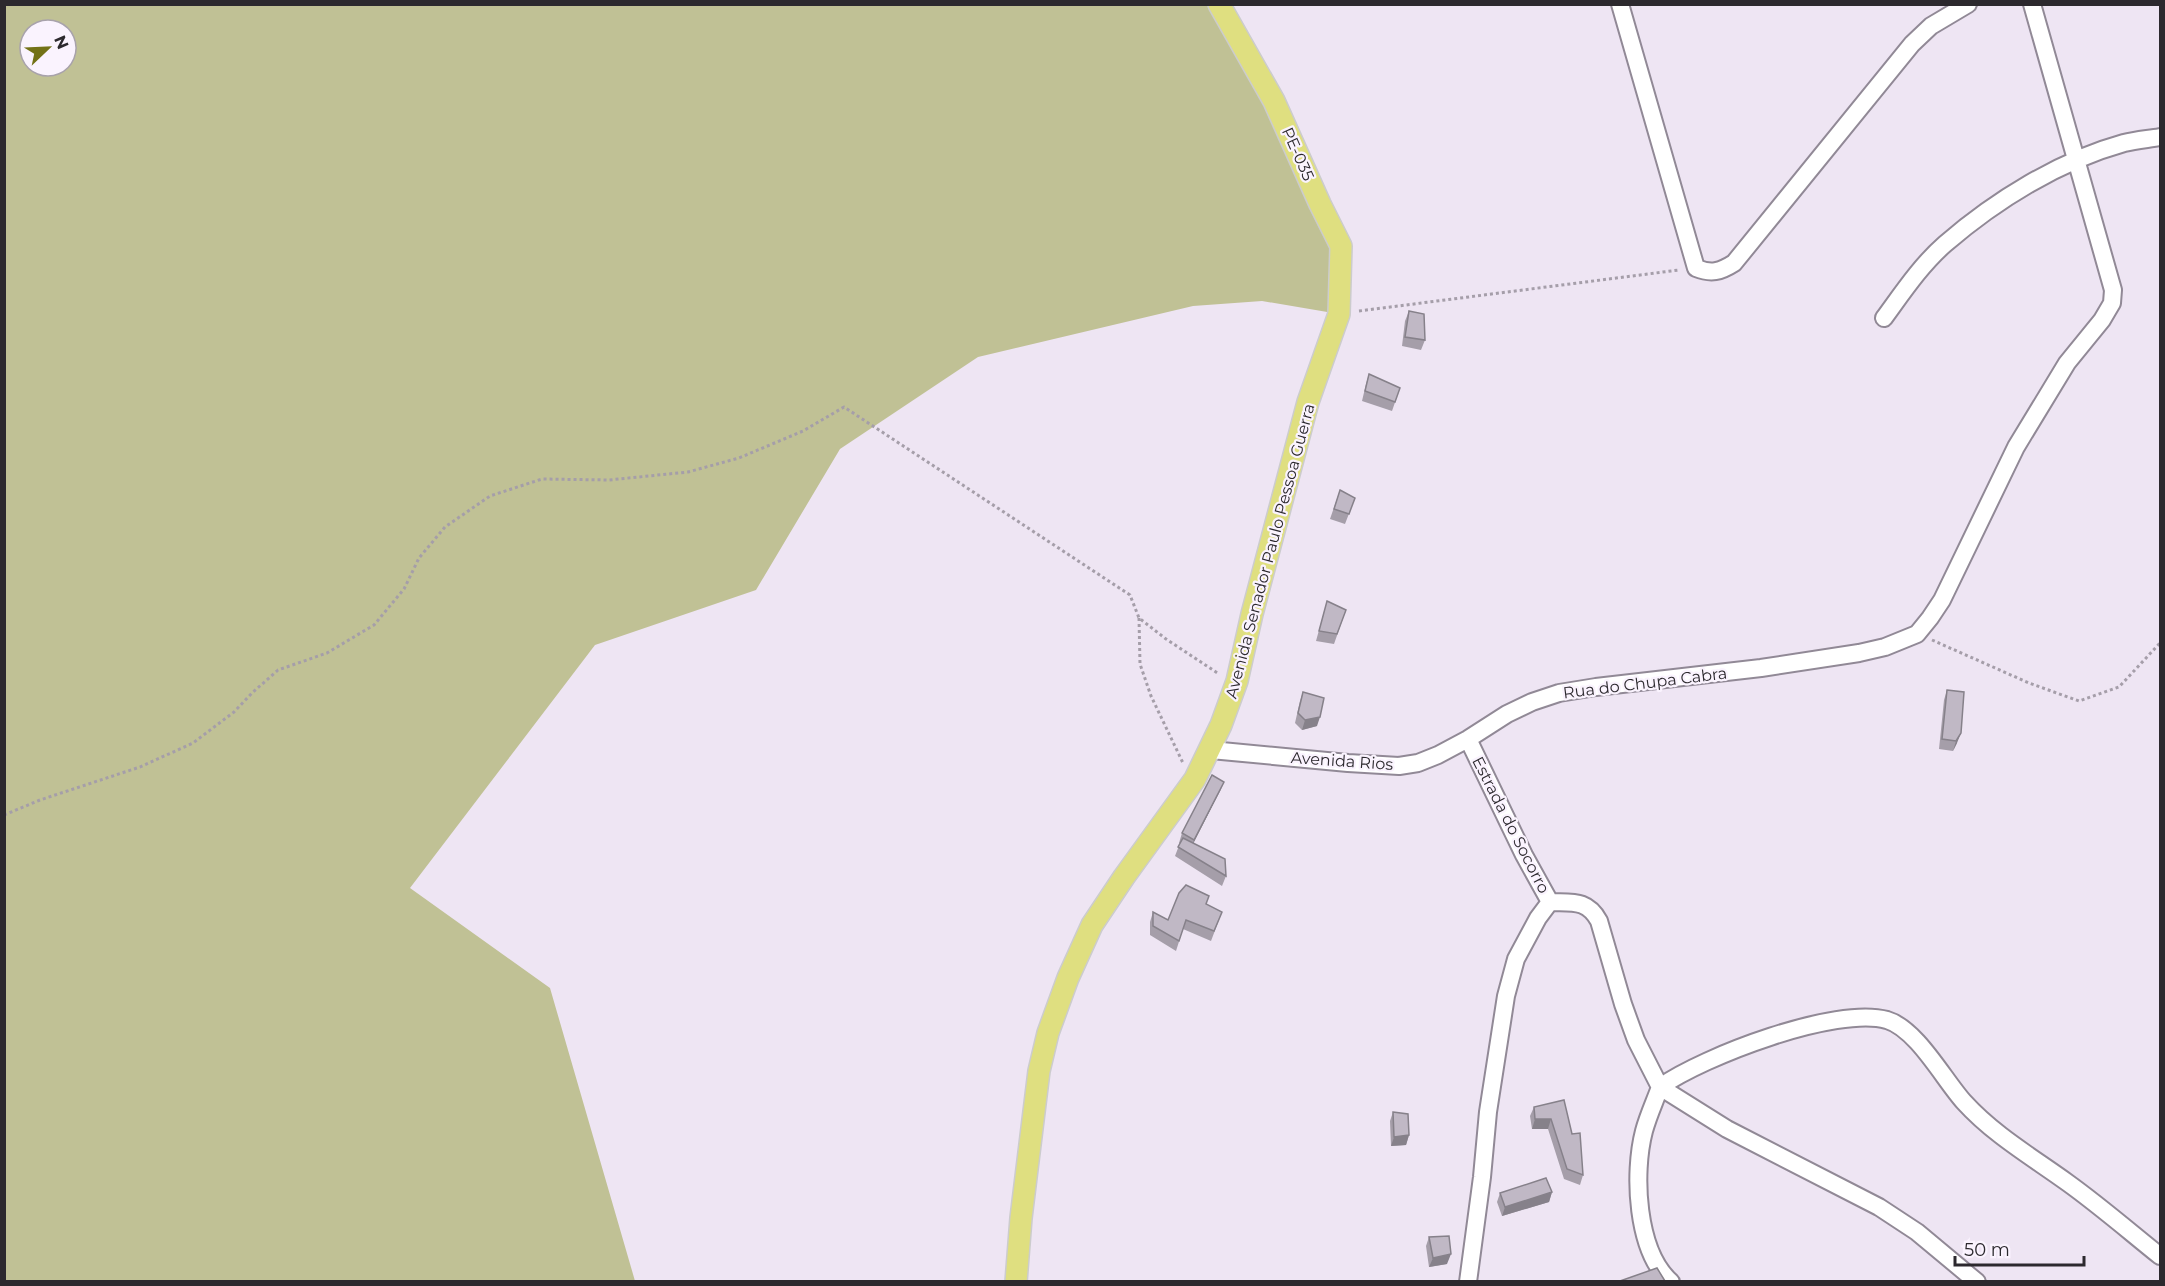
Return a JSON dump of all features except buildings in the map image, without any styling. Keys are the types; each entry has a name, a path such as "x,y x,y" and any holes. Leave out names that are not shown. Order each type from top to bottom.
{"main road":[{"name":"PE-035","path":"1219,4 1274,101 1341,246 1340,314"},
{"name":"Avenida Senador Paulo Pessoa Guerra","path":"1016,1281 1021,1218 1038,1082 1048,1033 1068,978 1092,925 1195,779 1211,750 1237,681 1252,614 1308,402 1340,314"}],"street":[{"path":"1620,4 1696,267 1707,272 1718,272 1734,263 1912,44 1931,26 1968,4"},
{"path":"1917,634 1942,600 2016,447 2067,363 2102,321 2112,303 2113,290 2032,4"},
{"path":"1884,318 1919,271 1944,244 2029,184 2076,160 2125,143 2160,137"},
{"name":"Rua do Chupa Cabra","path":"1468,739 1507,714 1559,693 1607,685 1761,668 1859,653 1917,634"},
{"name":"Avenida Rios","path":"1211,750 1399,766 1418,763 1468,739"},
{"name":"Estrada do Socorro","path":"1468,739 1524,855 1550,902 1583,904 1594,910 1636,1040 1660,1087"},
{"path":"1468,1281 1488,1112 1506,996 1516,959 1538,918 1550,902"},
{"path":"1671,1281 1651,1255 1644,1237 1638,1166 1644,1130 1660,1087 1695,1066 1725,1053 1792,1031 1848,1019 1873,1018 1889,1021 1901,1027 1918,1043 1963,1101 1978,1116 2002,1137 2069,1184 2160,1256"},
{"path":"1660,1087 1727,1129 1879,1207 1917,1232 1977,1281"}],"path":[{"path":"1340,314 1696,267"},
{"path":"4,815 39,800 140,767 193,743 234,712 278,670 327,653 374,625 404,589 419,558 445,527 490,496 542,479 609,480 688,472 739,458 803,431 844,407 1130,595 1139,618 1140,664 1150,696 1178,757 1195,779"},
{"path":"1139,618 1166,639 1220,674 1237,681"},
{"path":"1917,634 2029,683 2079,701 2120,687 2160,643"}],"green space":[{"path":"5,5 1219,5 1341,246 1339,314 1262,301 1193,306 978,357 840,449 756,590 595,645 410,888 550,988 635,1281 5,1282"}]}
